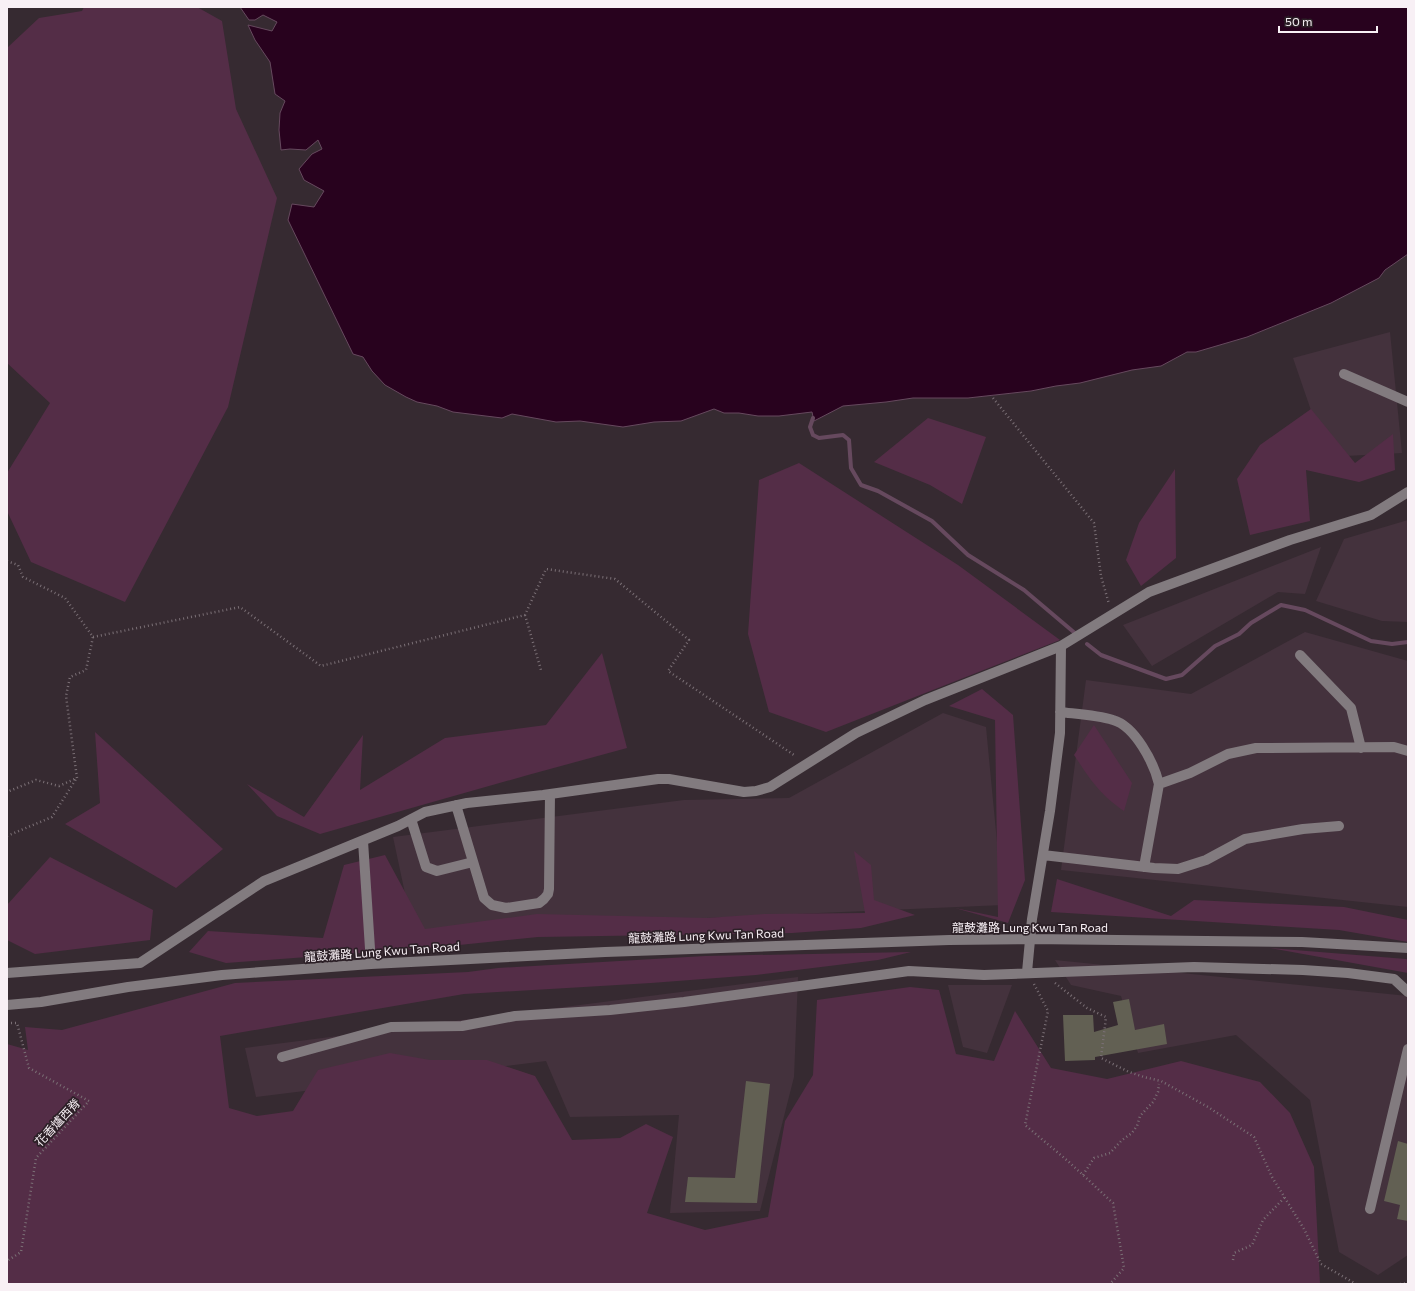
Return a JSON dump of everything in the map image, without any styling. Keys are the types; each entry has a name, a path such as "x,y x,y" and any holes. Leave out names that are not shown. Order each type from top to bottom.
{"street":[{"path":"1344,374 1408,402"},
{"path":"7,972 140,963 264,881 398,826 424,812 456,805 658,779 669,779 734,791 756,791 770,787 856,733 925,700 1061,646 1149,592 1290,540 1371,515 1408,492"},
{"path":"1027,972 1030,939 1050,811 1060,733 1061,646"},
{"path":"1300,655 1351,708 1361,748"},
{"path":"1060,712 1114,720 1129,729 1145,752 1156,772 1159,784 1144,867"},
{"path":"1159,784 1190,773 1228,754 1256,748 1394,747 1408,751"},
{"path":"456,805 484,898 492,905 506,908 539,903 544,899 549,889 550,794"},
{"path":"411,819 426,867 437,871 473,862"},
{"path":"1043,855 1144,867 1178,869 1206,860 1245,838 1303,829 1339,826"},
{"path":"363,841 371,964"},
{"name":"龍鼓灘路 Lung Kwu Tan Road","path":"7,1005 41,1002 128,987 222,975 371,964 620,951 942,940 1030,939 1302,942 1408,948"},
{"path":"282,1057 391,1027 462,1026 515,1016 610,1010 909,971 984,975 1027,972 1194,967 1303,970 1348,973 1394,979 1408,992"},
{"path":"1370,1209 1408,1049"}],"path":[{"path":"993,398 1094,523 1101,576 1112,615"},
{"path":"7,561 18,565 23,577 65,598 93,637 86,670 70,677 66,696 77,778 52,818 7,836"},
{"path":"541,670 525,615 546,569 615,579 689,640 668,671 794,755"},
{"path":"93,637 240,607 321,666 525,615"},
{"path":"7,792 36,780 59,786 77,778"},
{"path":"1027,972 1048,1011 1025,1125 1113,1203 1124,1268 1110,1284"},
{"path":"1044,972 1058,986 1087,1008 1106,1017 1101,1058 1144,1078 1161,1080 1208,1107 1254,1137 1272,1177 1304,1229 1321,1264 1356,1284"},
{"name":"花香爐西脊","path":"7,1023 17,1023 29,1068 89,1101 36,1158 21,1252 7,1261"},
{"path":"1083,1175 1094,1158 1110,1153 1122,1140 1132,1133 1137,1126 1140,1116 1153,1102 1158,1092 1159,1084"},
{"path":"1233,1260 1234,1253 1252,1246 1263,1220 1284,1197"},
{"path":"1400,1284 1408,1284"}],"shaded area":[{"path":"84,7 197,7 222,21 236,109 277,198 228,407 125,602 31,562 7,511 7,473 50,403 7,363 7,48 39,18 82,11"},
{"path":"240,7 1408,7 1408,254 1385,270 1379,278 1331,303 1247,337 1196,352 1187,352 1161,366 1132,370 1080,383 1031,391 968,398 913,398 843,406 814,421 812,412 779,416 758,416 739,413 724,413 714,409 681,421 654,422 623,427 580,421 556,422 512,414 502,418 453,412 437,406 417,402 385,385 372,371 363,357 353,354 288,220 292,204 314,207 324,191 304,180 299,169 312,154 322,149 318,140 306,150 281,150 279,130 280,113 285,101 275,94 270,62 255,40 248,25 272,31 277,22 263,15 255,20 249,20"},
{"path":"1390,332 1402,453 1327,457 1293,358"},
{"path":"1311,409 1355,463 1393,434 1395,470 1359,482 1306,470 1310,521 1250,535 1237,479 1260,445"},
{"path":"928,418 986,437 962,504 930,485 874,462"},
{"path":"799,463 958,565 1060,640 826,732 769,712 748,634 759,480"},
{"path":"1175,469 1176,558 1141,586 1126,560 1139,523"},
{"path":"1408,520 1408,622 1382,621 1316,601 1344,539"},
{"path":"1321,547 1305,594 1278,592 1152,666 1123,625"},
{"path":"1305,632 1408,661 1408,907 1061,870 1086,680 1191,694"},
{"path":"602,653 627,748 320,834 277,816 247,784 304,817 363,735 360,790 445,738 546,725"},
{"path":"982,689 1013,715 1025,880 1008,923 955,908 998,917 995,720 949,706"},
{"path":"943,713 986,727 1003,905 413,931 393,837 684,800 789,798"},
{"path":"1094,725 1132,783 1124,811 1101,792 1090,779 1074,755"},
{"path":"95,732 223,849 176,888 65,824 100,803"},
{"path":"854,851 871,865 874,900 915,915 861,928 792,933 538,937 440,947 226,963 189,952 208,931 323,938 344,865 385,855 425,929 537,914 707,918 764,914 865,913"},
{"path":"50,857 153,910 150,940 35,954 7,940 7,905"},
{"path":"1057,879 1171,916 1194,900 1344,907 1408,920 1408,942 1339,930 1051,912"},
{"path":"1270,948 1406,959 1408,960 1408,973"},
{"path":"911,952 878,960 756,975 464,994 220,1036 229,1108 257,1116 293,1111 318,1070 390,1053 430,1060 487,1060 535,1076 572,1140 620,1138 646,1124 673,1137 647,1213 705,1230 768,1217 785,1121 813,1075 817,1000 910,987 939,990 956,1054 994,1061 1015,1011 1051,1068 1107,1079 1181,1061 1260,1082 1290,1113 1314,1167 1320,1284 7,1284 7,1044 28,1050 25,1027 62,1030 235,983 468,972 498,968 705,956"},
{"path":"1055,960 1408,996 1408,1255 1378,1275 1339,1252 1310,1100 1236,1035 1138,1053 1121,996 1071,985"},
{"path":"798,977 794,1077 760,1211 670,1213 679,1115 570,1117 546,1061 256,1097 245,1048"},
{"path":"948,985 1012,985 987,1053 963,1047"}],"building":[{"path":"1129,999 1135,1030 1164,1024 1167,1044 1095,1057 1095,1060 1065,1061 1063,1015 1093,1015 1094,1032 1118,1025 1113,1002"},
{"path":"746,1081 770,1084 757,1203 685,1202 688,1177 735,1178"},
{"path":"1398,1141 1408,1144 1408,1221 1397,1219 1400,1205 1384,1201"}],"waterway":[{"path":"813,418 810,427 813,435 819,438 843,435 849,440 851,468 861,485 878,491 932,521 968,555 1024,590 1076,634"},
{"path":"1087,644 1101,655 1166,679 1182,675 1215,646 1239,634 1251,623 1281,605 1305,610 1371,641 1392,644 1408,642"}]}
